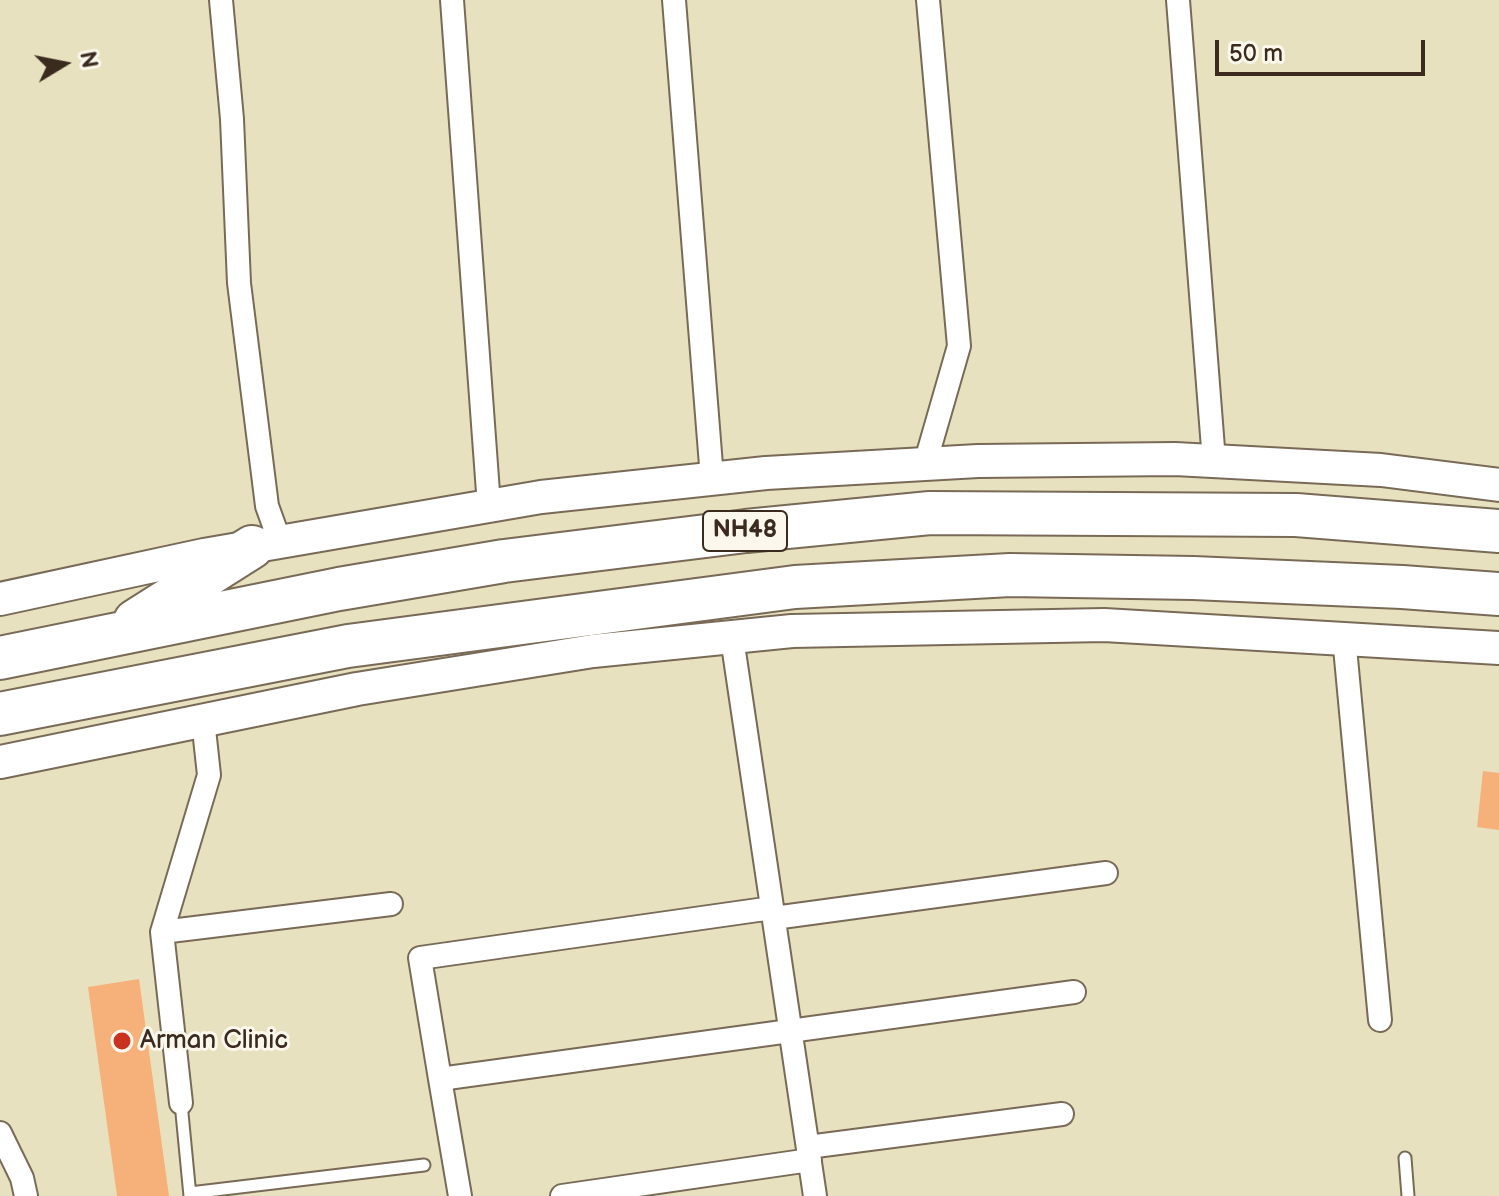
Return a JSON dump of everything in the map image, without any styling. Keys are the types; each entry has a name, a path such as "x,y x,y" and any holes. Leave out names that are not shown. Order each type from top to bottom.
{"highway":[{"name":"NH48","path":"0,658 339,589 504,561 746,531 930,513 1296,515 1499,531"},
{"path":"114,635 266,544"},
{"name":"NH48","path":"0,714 348,646 795,587 1010,575 1193,578 1499,594"}],"street":[{"path":"221,0 232,119 239,283 267,506 266,544"},
{"path":"452,0 489,506"},
{"path":"674,0 712,478"},
{"path":"925,464 959,346 928,0"},
{"path":"1178,0 1214,461"},
{"path":"0,599 266,544 541,497 712,478 993,460 1214,461 1381,470 1499,485"},
{"path":"0,762 357,689 593,651 792,631 1104,625 1499,648"},
{"path":"1344,637 1380,1020"},
{"path":"732,638 815,1196"},
{"path":"181,1103 162,932 209,775 203,720"},
{"path":"460,1196 420,958 1106,873"},
{"path":"162,932 391,904"},
{"path":"440,1079 1074,992"},
{"path":"562,1196 1062,1114"},
{"path":"0,1133 22,1178 26,1196"}],"lane":[{"path":"181,1103 190,1194 424,1165"},
{"path":"1405,1158 1408,1196"}],"building":[{"path":"1483,771 1499,773 1499,830 1477,827"},
{"path":"139,979 169,1196 117,1196 88,987"}],"place":[{"name":"Arman Clinic","path":"122,1041"}]}
